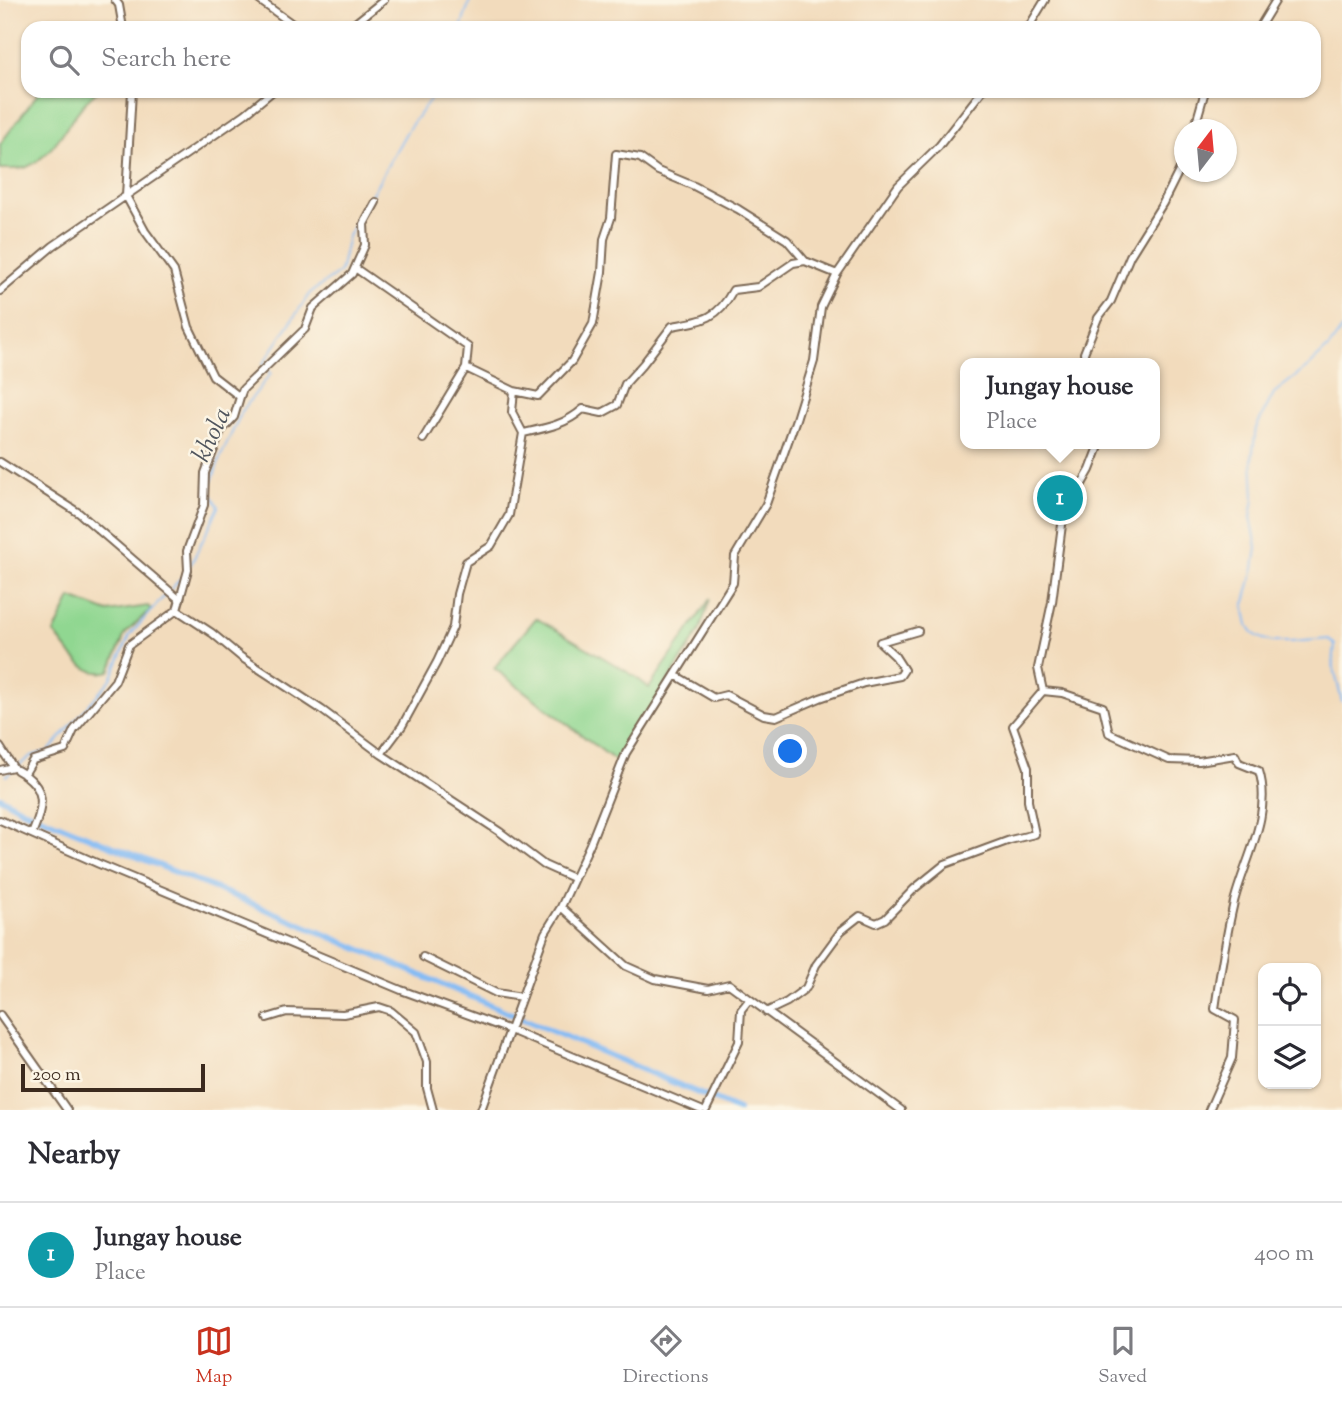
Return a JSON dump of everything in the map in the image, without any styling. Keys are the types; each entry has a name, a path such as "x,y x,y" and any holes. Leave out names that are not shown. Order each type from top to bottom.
{"street":[{"path":"259,0 288,21"},
{"path":"358,21 384,0"},
{"path":"1032,21 1045,0"},
{"path":"1263,21 1276,0"},
{"path":"118,2 122,21"},
{"path":"132,98 127,196 145,231 174,271 189,327 213,376 240,397"},
{"path":"0,291 53,246 246,114 265,98"},
{"path":"481,1110 545,933 561,907 590,844 626,753 733,583 735,556 766,504 796,419 814,361 821,307 837,274 898,186 939,146 977,98"},
{"path":"1197,119 1203,98"},
{"path":"466,368 514,391 538,396 572,361 593,324 602,272 604,239 611,218 617,154 640,158 658,171 738,209 787,240 805,261"},
{"path":"1084,358 1098,318 1111,301 1130,256 1174,182"},
{"path":"24,775 33,760 65,750 74,730 115,681 129,645 177,610 188,570 187,551 204,505 205,473 221,431 234,417 243,389 305,329 313,307 352,274 365,245 364,224 376,202"},
{"path":"523,433 570,420 583,409 602,412 617,405 625,384 672,326 701,321 720,311 733,290 758,287 793,262 805,261 837,274"},
{"path":"355,268 468,347 466,368 423,439"},
{"path":"381,754 402,726 438,662 453,628 457,594 466,562 491,546 509,515 523,433 512,412 514,391"},
{"path":"1043,691 1038,668 1052,602 1063,517 1090,470 1098,449"},
{"path":"0,462 79,513 180,600"},
{"path":"177,610 279,684 500,832 544,865 573,878"},
{"path":"675,675 714,698 726,695 764,715 776,717 842,691 900,676 904,670 895,656 880,642 918,631"},
{"path":"766,1012 807,988 816,965 835,939 860,916 876,923 886,919 914,889 945,864 1010,840 1035,834 1028,801 1028,768 1013,726 1043,691"},
{"path":"1043,691 1062,693 1103,707 1109,733 1169,760 1199,761 1235,755 1239,763 1259,771 1264,785 1259,818 1248,862 1234,899 1215,1009 1235,1020 1232,1058 1209,1110"},
{"path":"0,747 13,767 0,770"},
{"path":"17,770 37,789 42,807 32,834"},
{"path":"0,820 377,981 510,1030 703,1110 739,1042 741,1010 749,1000"},
{"path":"561,907 626,965 655,979 708,989 729,984 901,1110"},
{"path":"423,957 496,993 523,998"},
{"path":"267,1018 287,1012 343,1014 379,1007 391,1011 416,1031 428,1062 426,1088 433,1110"},
{"path":"0,1014 67,1110"}],"green space":[{"path":"35,98 89,98 48,152 24,168 0,169 0,144"},
{"path":"71,598 108,612 148,606 151,609 125,634 110,671 92,671 85,667 71,655 54,633"},
{"path":"710,599 699,632 617,762 494,668 536,618 636,677 649,688"}],"waterway":[{"name":"khola","path":"463,21 470,0"},
{"name":"khola","path":"265,366 263,364 310,293 340,272 348,236 407,131 431,98"},
{"path":"1342,329 1330,346 1308,367 1274,393 1256,428 1252,458 1254,498 1251,517 1257,547 1244,606 1248,625 1254,634 1263,639 1272,642 1329,639 1335,645 1333,664 1342,702"},
{"name":"khola","path":"191,564 219,507 209,490 220,458 242,411 271,373 268,370"},
{"name":"khola","path":"171,589 184,575"},
{"name":"khola","path":"17,767 31,756 49,751 111,679 130,635 167,593"},
{"name":"khola","path":"6,776 13,770"},
{"path":"0,797 23,810 246,901 738,1110"}],"place":[{"name":"Jungay house","path":"1060,498"}]}
